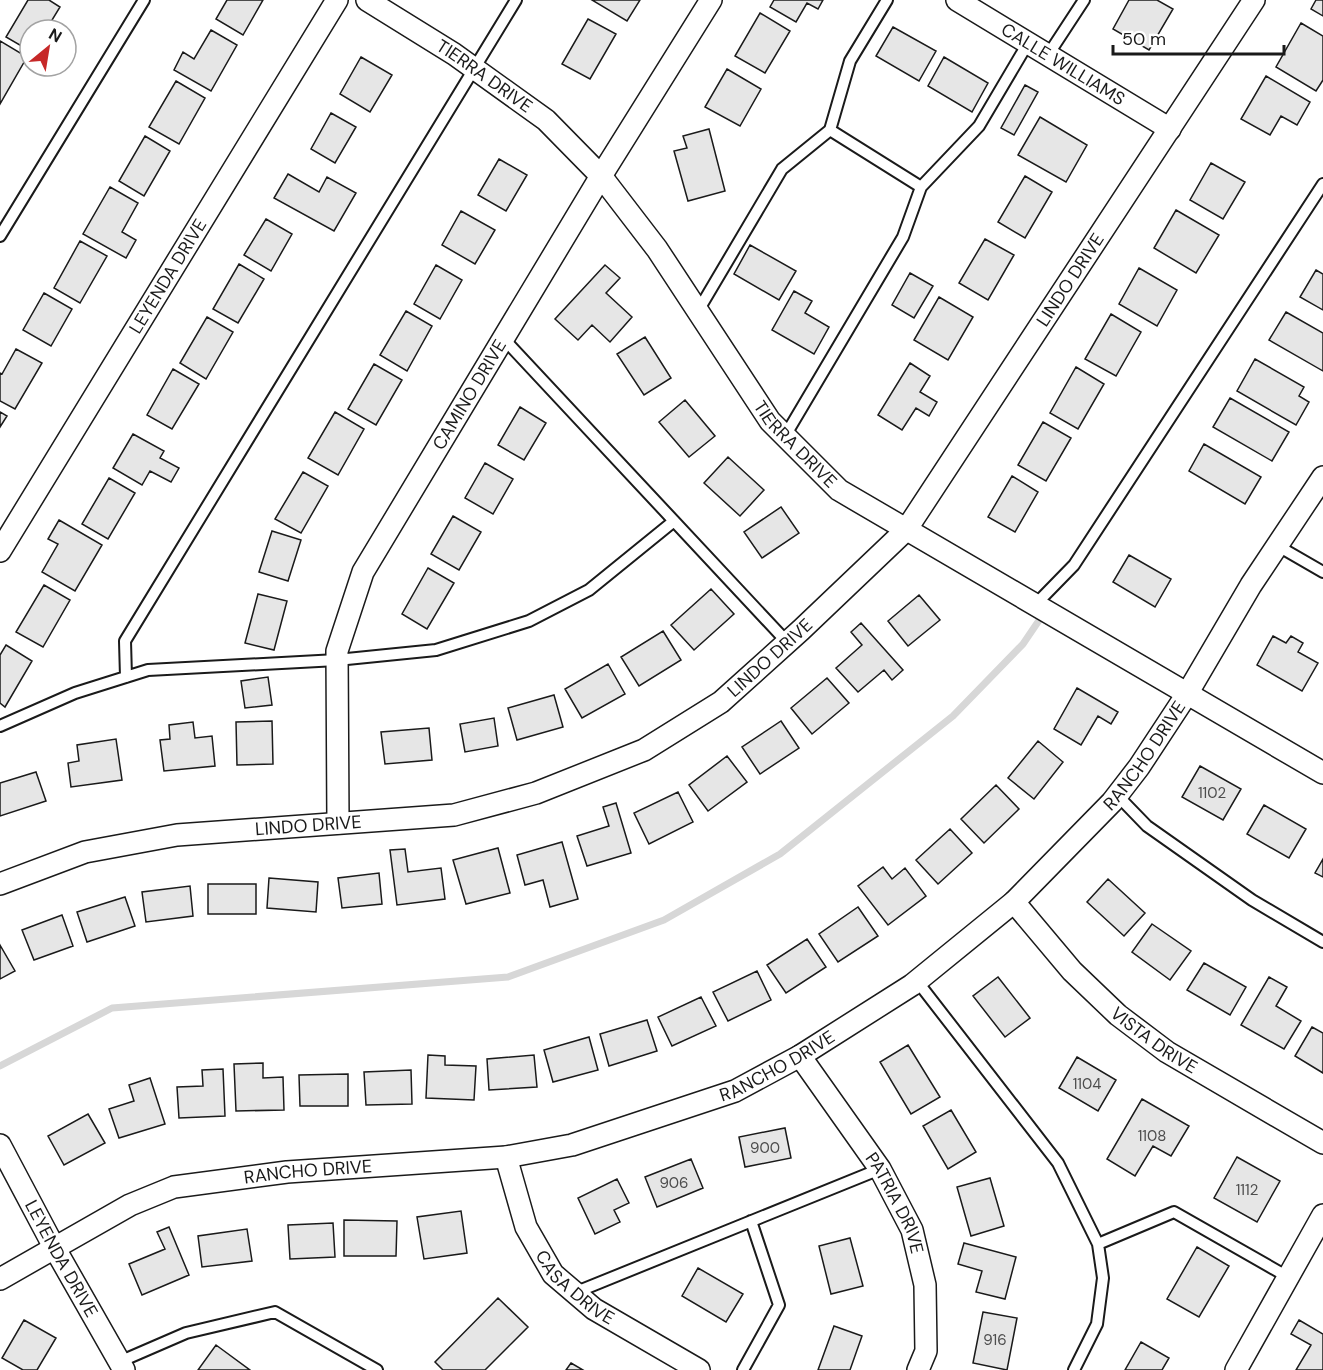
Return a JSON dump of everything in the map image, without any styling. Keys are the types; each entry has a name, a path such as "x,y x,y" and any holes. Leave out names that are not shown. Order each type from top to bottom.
{"street":[{"name":"LEYENDA DRIVE","path":"0,551 337,0"},
{"name":"TIERRA DRIVE","path":"367,0 473,68 546,120 601,176 657,249 770,421 839,490 1323,773"},
{"name":"CAMINO DRIVE","path":"338,823 337,651 363,572 601,176 711,0"},
{"name":"CALLE WILLIAMS","path":"957,0 1170,129"},
{"name":"LINDO DRIVE","path":"0,884 85,852 177,835 453,816 536,793 644,750 721,702 906,530 1254,0"},
{"name":"RANCHO DRIVE","path":"0,1280 129,1205 174,1187 287,1172 506,1157 572,1145 735,1091 800,1056 917,981 1014,902 1118,795 1187,694 1251,585 1323,477"},
{"name":"VISTA DRIVE","path":"1014,902 1072,971 1118,1015 1167,1052 1323,1143"},
{"name":"PATRIA DRIVE","path":"800,1056 880,1169 912,1230 925,1285 926,1351 918,1370"},
{"name":"LEYENDA DRIVE","path":"0,1145 54,1247 122,1366"},
{"name":"CASA DRIVE","path":"506,1157 526,1227 553,1274 594,1309 699,1370"},
{"path":"1236,1370 1323,1215"}],"lane":[{"path":"0,236 144,0"},
{"path":"126,677 125,641 516,0"},
{"path":"698,311 782,169 830,130 850,62 887,0"},
{"path":"1048,55 1084,0"},
{"path":"785,435 903,237 921,187 979,126 1028,43"},
{"path":"830,130 921,187"},
{"path":"1035,605 1074,566 1323,184"},
{"path":"503,338 787,642"},
{"path":"0,726 75,693 148,670 337,660 436,650 529,621 590,590 674,521"},
{"path":"1278,546 1323,572"},
{"path":"1118,795 1147,826 1252,900 1323,942"},
{"path":"917,981 1058,1163 1098,1244 1103,1278 1096,1324 1074,1370"},
{"path":"574,1293 880,1169"},
{"path":"1098,1244 1174,1212 1288,1276"},
{"path":"743,1370 778,1305 751,1221"},
{"path":"122,1366 186,1333 275,1312 377,1370"}],"building":[{"path":"28,0 49,0 60,7 53,18 18,18 18,44 6,37"},
{"path":"227,0 263,0 243,35 216,19"},
{"path":"592,0 640,0 627,21"},
{"path":"774,0 823,0 818,9 807,3 796,22 770,7"},
{"path":"1129,0 1157,0 1173,9 1149,50 1113,29"},
{"path":"1316,0 1323,0 1323,16 1311,9"},
{"path":"760,13 790,31 765,73 735,56"},
{"path":"588,19 616,34 590,79 562,64"},
{"path":"1301,23 1323,36 1323,80 1316,91 1276,67"},
{"path":"893,27 936,51 919,81 876,56"},
{"path":"211,30 237,45 211,91 174,70 183,52 194,59"},
{"path":"0,41 18,52 18,73 0,104"},
{"path":"361,57 392,75 370,112 340,94"},
{"path":"944,57 988,83 972,112 928,86"},
{"path":"727,69 761,89 740,126 705,107"},
{"path":"1266,76 1310,102 1297,125 1281,116 1270,135 1241,119"},
{"path":"176,81 205,98 179,144 149,127"},
{"path":"1025,85 1038,92 1014,135 1001,128"},
{"path":"331,113 356,127 335,163 311,149"},
{"path":"1040,117 1087,145 1066,182 1018,155"},
{"path":"709,129 725,191 688,201 674,151 687,148 683,136"},
{"path":"145,136 170,151 144,196 119,181"},
{"path":"499,159 527,175 506,211 478,195"},
{"path":"1211,163 1245,182 1223,219 1190,200"},
{"path":"288,174 319,192 327,177 356,193 334,231 274,198"},
{"path":"1025,176 1052,192 1025,238 998,222"},
{"path":"110,187 138,203 122,232 136,240 126,258 83,234"},
{"path":"1176,210 1219,235 1196,273 1154,248"},
{"path":"461,211 495,230 475,264 442,245"},
{"path":"266,219 292,234 271,271 244,255"},
{"path":"985,239 1014,255 988,300 959,283"},
{"path":"80,241 107,256 80,303 54,288"},
{"path":"750,245 796,271 779,300 734,274"},
{"path":"239,264 264,279 238,323 213,309"},
{"path":"436,265 462,280 440,319 414,304"},
{"path":"605,265 620,278 606,293 632,317 610,342 592,325 578,340 555,319"},
{"path":"1139,268 1177,290 1157,326 1119,304"},
{"path":"1316,270 1323,274 1323,310 1300,297"},
{"path":"910,273 933,286 914,318 892,305"},
{"path":"794,291 812,301 805,313 829,327 814,354 772,330"},
{"path":"44,293 72,309 51,346 23,330"},
{"path":"939,297 973,317 948,360 914,340"},
{"path":"406,311 432,326 407,371 380,355"},
{"path":"1286,312 1323,333 1323,371 1269,340"},
{"path":"1111,314 1141,332 1116,376 1085,359"},
{"path":"207,317 233,332 206,379 180,363"},
{"path":"645,337 671,378 644,395 617,354"},
{"path":"16,349 42,363 15,409 0,401 0,373 2,374"},
{"path":"1255,359 1304,387 1299,396 1309,402 1296,425 1237,391"},
{"path":"910,363 930,376 920,392 937,402 929,416 916,408 902,430 878,415"},
{"path":"374,364 402,380 376,425 348,409"},
{"path":"1076,367 1104,384 1078,429 1050,413"},
{"path":"173,369 199,384 172,429 147,415"},
{"path":"1230,398 1289,432 1272,461 1213,427"},
{"path":"685,400 715,436 689,457 659,422"},
{"path":"520,407 546,423 524,460 498,445"},
{"path":"0,412 7,416 0,427"},
{"path":"335,412 364,429 338,475 308,458"},
{"path":"1043,422 1071,438 1046,481 1018,465"},
{"path":"133,434 164,451 160,458 179,468 171,482 150,471 142,485 113,468"},
{"path":"1204,444 1261,477 1245,504 1189,471"},
{"path":"728,457 764,490 740,516 704,483"},
{"path":"485,463 513,479 493,514 465,498"},
{"path":"303,472 328,486 301,533 275,519"},
{"path":"1012,476 1038,492 1015,532 988,517"},
{"path":"109,478 135,493 108,539 82,524"},
{"path":"781,507 799,533 762,558 744,532"},
{"path":"453,516 481,532 459,570 431,554"},
{"path":"59,520 102,545 75,591 42,572 58,544 48,539"},
{"path":"272,531 301,540 288,581 259,572"},
{"path":"1129,555 1171,579 1155,607 1113,582"},
{"path":"428,568 454,583 427,629 402,614"},
{"path":"44,585 70,600 43,647 16,632"},
{"path":"711,589 734,614 694,650 671,625"},
{"path":"258,594 287,601 274,650 245,643"},
{"path":"919,595 940,620 908,646 888,621"},
{"path":"861,623 903,670 892,680 884,670 858,692 836,668 862,645 851,632"},
{"path":"663,631 681,660 639,686 621,657"},
{"path":"1273,636 1286,643 1291,636 1303,643 1298,652 1318,663 1302,691 1257,665"},
{"path":"6,645 32,661 5,707 0,703 0,655"},
{"path":"608,664 625,694 582,718 565,689"},
{"path":"268,677 272,705 245,708 241,681"},
{"path":"827,678 849,703 812,734 791,708"},
{"path":"1077,688 1118,712 1111,724 1098,716 1081,745 1054,729"},
{"path":"554,695 563,727 517,740 508,708"},
{"path":"494,718 498,746 465,752 460,724"},
{"path":"272,721 273,764 237,765 236,722"},
{"path":"781,721 799,748 760,774 742,747"},
{"path":"193,722 195,738 212,736 215,766 164,771 160,740 170,739 169,725"},
{"path":"429,728 432,760 385,764 381,732"},
{"path":"116,739 122,780 71,787 68,763 79,761 77,745"},
{"path":"1038,741 1063,762 1034,799 1008,778"},
{"path":"727,756 747,782 708,811 689,785"},
{"path":"1200,766 1241,789 1223,820 1182,797"},
{"path":"36,772 46,801 0,816 0,783"},
{"path":"996,785 1019,809 984,843 961,819"},
{"path":"678,792 693,822 649,844 634,813"},
{"path":"616,803 631,853 587,866 577,836 609,826 603,807"},
{"path":"1264,805 1306,829 1289,858 1247,834"},
{"path":"950,829 972,853 938,884 916,860"},
{"path":"562,842 578,899 550,907 543,880 525,885 517,855"},
{"path":"498,848 510,893 466,904 453,860"},
{"path":"405,849 408,872 441,868 445,899 397,905 390,850"},
{"path":"1323,859 1323,877 1315,873"},
{"path":"883,867 892,879 905,868 926,896 888,925 858,886"},
{"path":"379,873 382,904 342,908 338,878"},
{"path":"269,878 318,882 316,912 267,908"},
{"path":"1108,879 1145,913 1124,936 1087,902"},
{"path":"208,884 256,884 256,914 208,914"},
{"path":"190,886 193,916 146,922 142,892"},
{"path":"125,897 135,926 87,942 77,912"},
{"path":"858,907 878,936 838,962 819,934"},
{"path":"62,915 73,946 34,960 22,930"},
{"path":"1152,924 1191,951 1170,980 1132,952"},
{"path":"807,939 826,967 786,993 767,965"},
{"path":"0,945 15,971 0,979"},
{"path":"1204,963 1246,987 1230,1015 1187,990"},
{"path":"757,971 771,1000 728,1021 713,992"},
{"path":"998,977 1030,1018 1005,1037 973,996"},
{"path":"1269,977 1287,987 1276,1006 1301,1021 1284,1049 1241,1025"},
{"path":"701,997 716,1026 672,1046 658,1017"},
{"path":"647,1020 657,1051 609,1066 600,1034"},
{"path":"1312,1027 1323,1033 1323,1073 1295,1056"},
{"path":"589,1037 598,1070 553,1082 544,1050"},
{"path":"908,1045 940,1097 911,1114 880,1062"},
{"path":"428,1055 445,1056 445,1065 476,1066 474,1100 426,1098"},
{"path":"534,1055 537,1087 489,1090 487,1059"},
{"path":"1077,1057 1116,1080 1098,1111 1059,1088"},
{"path":"263,1063 263,1078 283,1077 284,1110 236,1111 234,1064"},
{"path":"223,1069 225,1116 179,1118 177,1087 203,1086 202,1070"},
{"path":"411,1070 412,1104 366,1105 364,1072"},
{"path":"348,1074 348,1106 300,1106 299,1075"},
{"path":"150,1078 165,1124 119,1138 109,1109 134,1101 129,1085"},
{"path":"1142,1099 1189,1126 1171,1156 1153,1146 1135,1176 1107,1159"},
{"path":"951,1110 976,1152 948,1169 923,1126"},
{"path":"88,1114 105,1143 64,1165 48,1136"},
{"path":"785,1128 791,1158 745,1167 739,1137"},
{"path":"1237,1157 1280,1181 1257,1222 1214,1198"},
{"path":"691,1159 703,1188 657,1207 645,1177"},
{"path":"990,1178 1004,1226 971,1236 957,1187"},
{"path":"617,1179 629,1203 614,1210 620,1222 595,1234 578,1198"},
{"path":"461,1211 467,1253 424,1259 417,1217"},
{"path":"344,1220 397,1221 396,1256 344,1256"},
{"path":"333,1223 335,1257 290,1259 288,1225"},
{"path":"169,1227 189,1275 142,1295 129,1264 165,1249 157,1232"},
{"path":"247,1229 252,1261 202,1267 198,1236"},
{"path":"850,1238 863,1286 831,1294 819,1246"},
{"path":"964,1243 1016,1257 1005,1299 976,1292 982,1271 958,1264"},
{"path":"1197,1247 1229,1266 1199,1317 1167,1299"},
{"path":"698,1268 743,1294 726,1322 682,1296"},
{"path":"498,1298 528,1327 485,1370 443,1370 435,1362"},
{"path":"983,1312 1017,1318 1007,1370 973,1363"},
{"path":"24,1320 56,1338 37,1370 23,1370 2,1358"},
{"path":"1299,1320 1323,1334 1323,1370 1296,1370 1311,1345 1291,1334"},
{"path":"834,1326 862,1336 850,1370 818,1370"},
{"path":"1141,1342 1169,1358 1162,1370 1125,1370"},
{"path":"216,1345 250,1370 198,1370"},
{"path":"571,1363 583,1370 566,1370"}],"waterway":[{"path":"0,1066 112,1008 508,977 664,920 780,854 953,716 1023,644 1044,613"}]}
